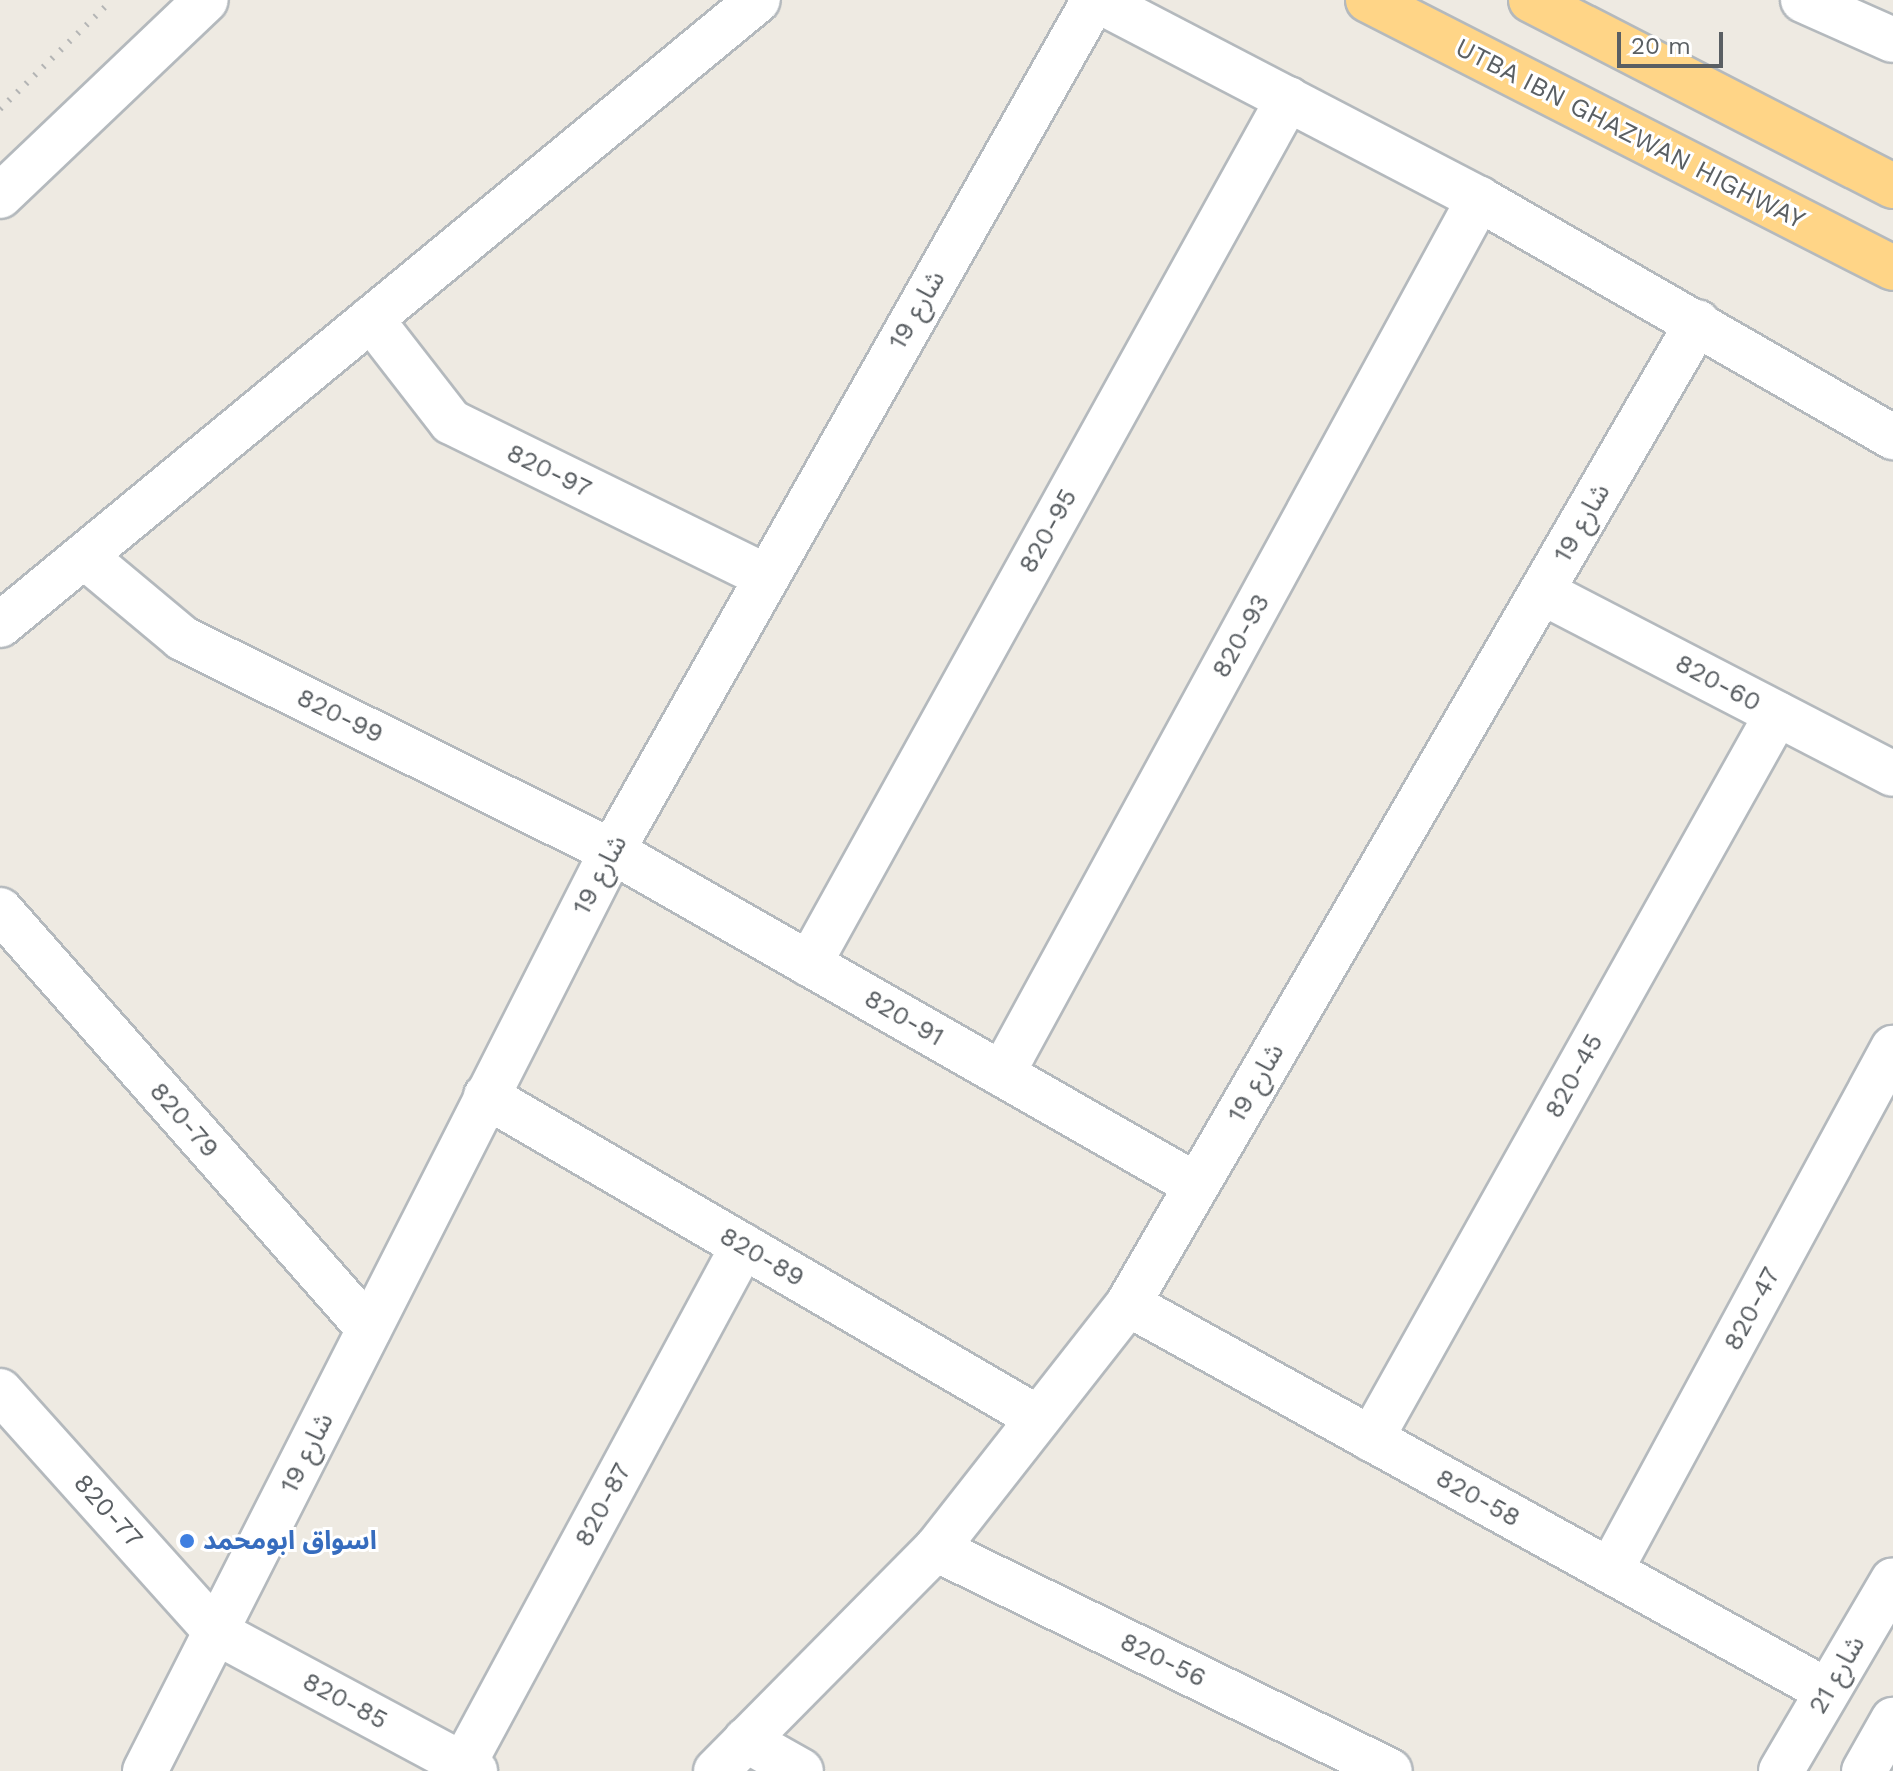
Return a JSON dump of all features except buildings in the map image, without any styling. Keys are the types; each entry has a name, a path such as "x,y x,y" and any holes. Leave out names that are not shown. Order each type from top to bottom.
{"highway":[{"name":"UTBA IBN GHAZWAN HIGHWAY","path":"1368,0 1893,268"},
{"path":"1531,0 1893,186"}],"street":[{"path":"0,196 206,0"},
{"path":"0,625 758,0"},
{"path":"1096,0 1479,199 1698,322 1893,437"},
{"name":"شارع 19","path":"145,1771 612,851 765,576 1096,0"},
{"path":"1803,0 1893,40"},
{"name":"820-95","path":"809,964 1288,99"},
{"name":"820-93","path":"1002,1074 1479,199"},
{"name":"820-97","path":"371,319 451,422 765,576"},
{"name":"شارع 19","path":"716,1771 936,1549 1128,1304 1698,322"},
{"name":"820-99","path":"84,556 182,638 612,851"},
{"name":"820-60","path":"1542,592 1893,774"},
{"name":"820-45","path":"1371,1439 1777,714"},
{"name":"820-91","path":"612,851 1196,1185"},
{"name":"820-79","path":"0,910 369,1329"},
{"name":"820-47","path":"1610,1571 1893,1048"},
{"name":"820-89","path":"486,1096 1038,1418"},
{"name":"820-87","path":"469,1768 743,1246"},
{"name":"820-58","path":"1128,1304 1827,1691"},
{"name":"820-77","path":"0,1391 216,1632"},
{"name":"820-56","path":"936,1549 1390,1771"},
{"name":"شارع 21","path":"1781,1771 1893,1580"},
{"name":"820-85","path":"216,1632 469,1768"},
{"path":"1864,1771 1893,1720"},
{"path":"746,1740 801,1771"}],"railway":[{"path":"0,109 112,0"}],"place":[{"name":"اسواق ابومحمد","path":"187,1541"}]}
